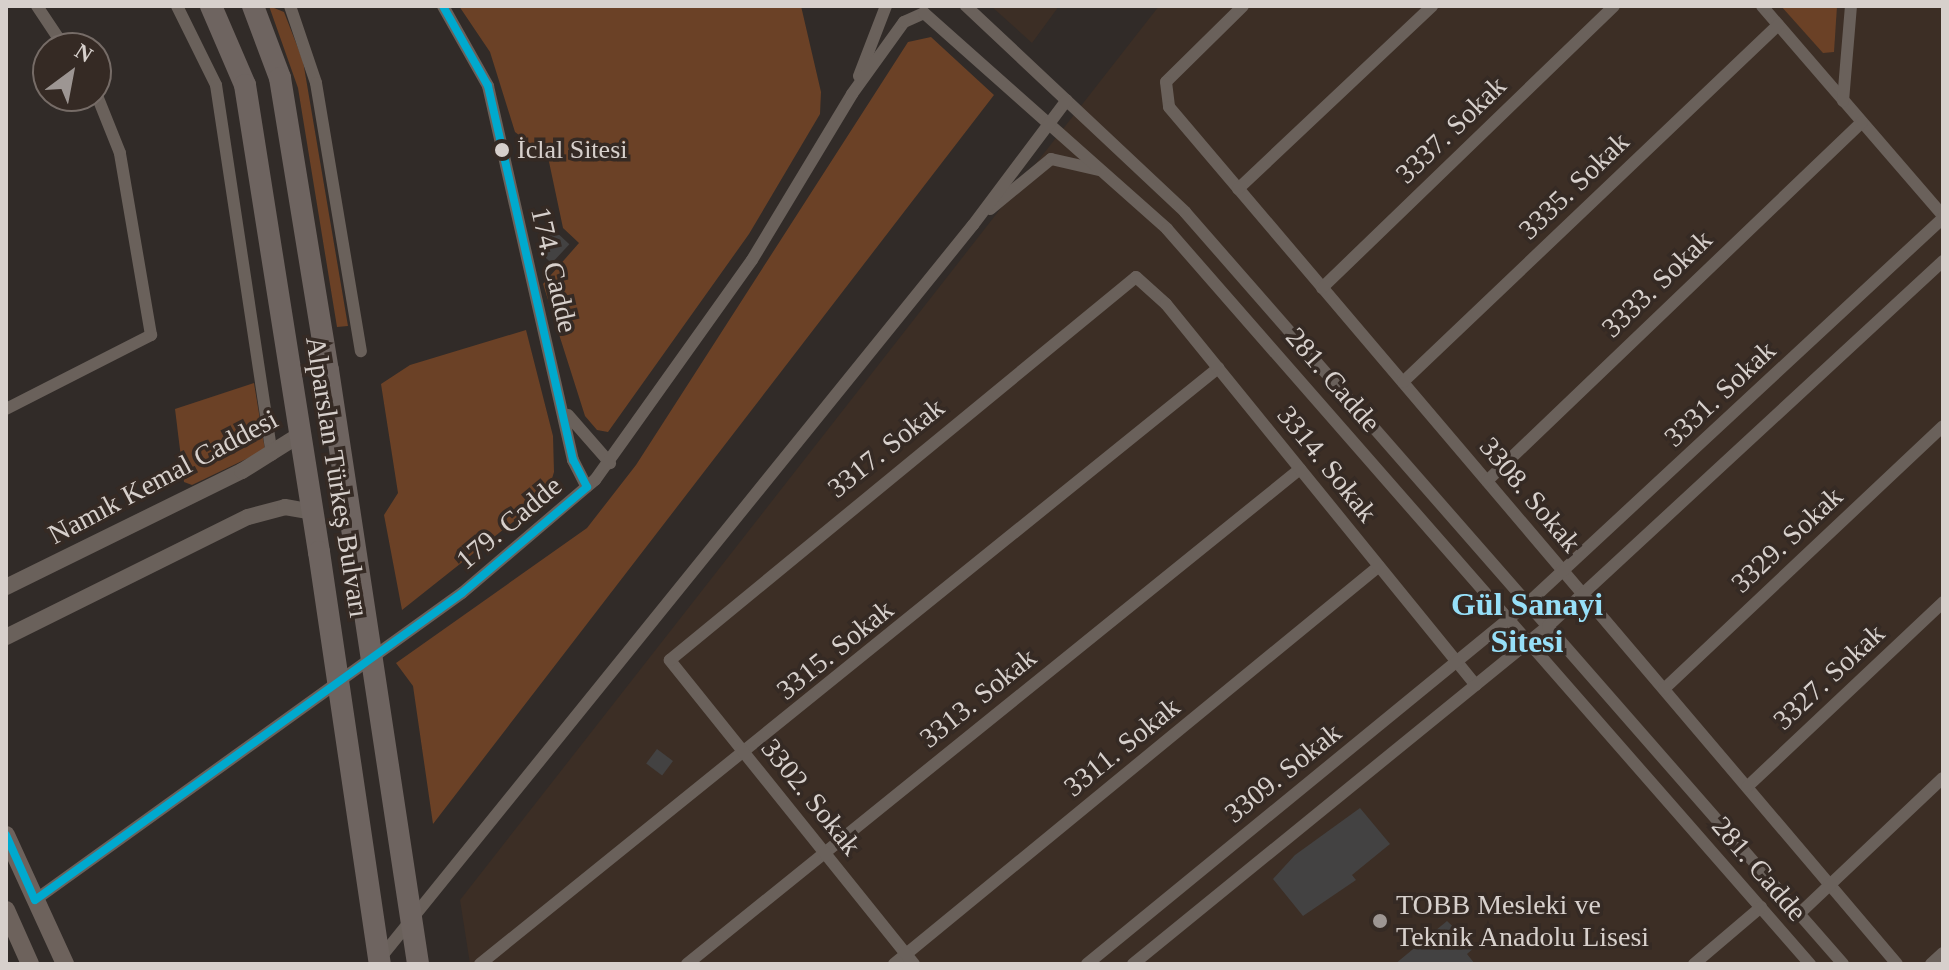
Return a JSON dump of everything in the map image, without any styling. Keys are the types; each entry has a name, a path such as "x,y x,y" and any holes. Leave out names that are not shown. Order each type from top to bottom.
{"highway":[{"name":"Alparslan Türkeş Bulvarı","path":"211,6 245,85 313,512 378,964"},
{"name":"Alparslan Türkeş Bulvarı","path":"253,6 280,78 328,370 418,964"}],"main road":[{"path":"6,835 65,964"},
{"path":"6,910 30,964"}],"street":[{"path":"37,6 54,32"},
{"path":"177,6 206,57 219,98 272,455"},
{"path":"290,6 316,83 361,351"},
{"name":"174. Cadde","path":"443,6 488,86 538,318 566,413 573,460 587,487"},
{"path":"852,94 886,6"},
{"name":"281. Cadde","path":"966,6 1185,212 1843,964"},
{"name":"3308. Sokak","path":"1243,6 1163,90 1169,107 1897,964"},
{"path":"1238,189 1432,6"},
{"name":"3337. Sokak","path":"1322,288 1614,6"},
{"path":"1762,6 1943,217"},
{"path":"1843,101 1851,6"},
{"name":"281. Cadde","path":"852,94 904,22 924,13 1107,172 1200,264 1810,964"},
{"name":"3335. Sokak","path":"1403,382 1778,25"},
{"name":"179. Cadde","path":"35,900 462,593 587,487 610,463 752,260 852,94"},
{"path":"378,964 973,225 1067,100"},
{"path":"6,409 151,335 120,153 104,112"},
{"name":"3333. Sokak","path":"1487,481 1862,122"},
{"path":"973,225 1051,159 1107,172"},
{"name":"3331. Sokak","path":"1509,619 1564,572 1943,217"},
{"name":"3331. Sokak","path":"1529,642 1943,261"},
{"name":"3314. Sokak","path":"1136,277 1218,368 1476,685"},
{"name":"3317. Sokak","path":"670,660 1136,277"},
{"name":"3315. Sokak","path":"480,964 745,754 1218,368"},
{"path":"566,413 610,463"},
{"name":"3329. Sokak","path":"1664,689 1943,426"},
{"name":"Namık Kemal Caddesi","path":"6,587 272,455 301,434"},
{"name":"3313. Sokak","path":"687,964 1300,469"},
{"path":"6,637 248,517 285,507 313,512"},
{"name":"3311. Sokak","path":"894,964 910,959 1379,566"},
{"name":"3327. Sokak","path":"1747,787 1943,602"},
{"name":"3309. Sokak","path":"1087,964 1509,619"},
{"name":"3309. Sokak","path":"1133,964 1529,642"},
{"name":"3302. Sokak","path":"670,660 910,959"},
{"path":"1799,914 1943,778"},
{"path":"1694,964 1761,907"},
{"path":"1931,964 1943,953"}],"shaded area":[{"path":"269,6 284,12 303,61 348,326 337,327 298,88"},
{"path":"459,6 801,6 821,92 820,114 749,234 608,432 597,430 585,416 543,284 579,243 563,228 548,157 515,132 490,52"},
{"path":"991,6 1059,6 1032,43"},
{"path":"1159,6 1943,6 1943,964 470,964 460,900"},
{"path":"1781,6 1837,6 1834,52 1823,53"},
{"path":"931,37 994,95 433,824 413,686 396,663 587,528 636,465 908,42"},
{"path":"526,330 553,436 554,472 547,495 402,610 384,515 398,493 381,384 410,365"},
{"path":"254,383 265,450 192,485 184,482 175,409"}],"building":[{"path":"554,230 569,244 552,263 536,249"},
{"path":"657,749 673,761 662,775 646,763"},
{"path":"1360,808 1390,844 1352,875 1356,880 1303,916 1273,879 1295,855"},
{"path":"1447,921 1475,947 1467,954 1475,964 1395,964"}],"transit line":[{"path":"6,835 35,900 462,593 587,487 573,460 488,86 443,6"}],"place":[{"name":"İclal Sitesi","path":"502,150"},
{"name":"TOBB Mesleki ve Teknik Anadolu Lisesi","path":"1380,921"}],"district":[{"name":"Gül Sanayi Sitesi","path":"1527,624"}]}
